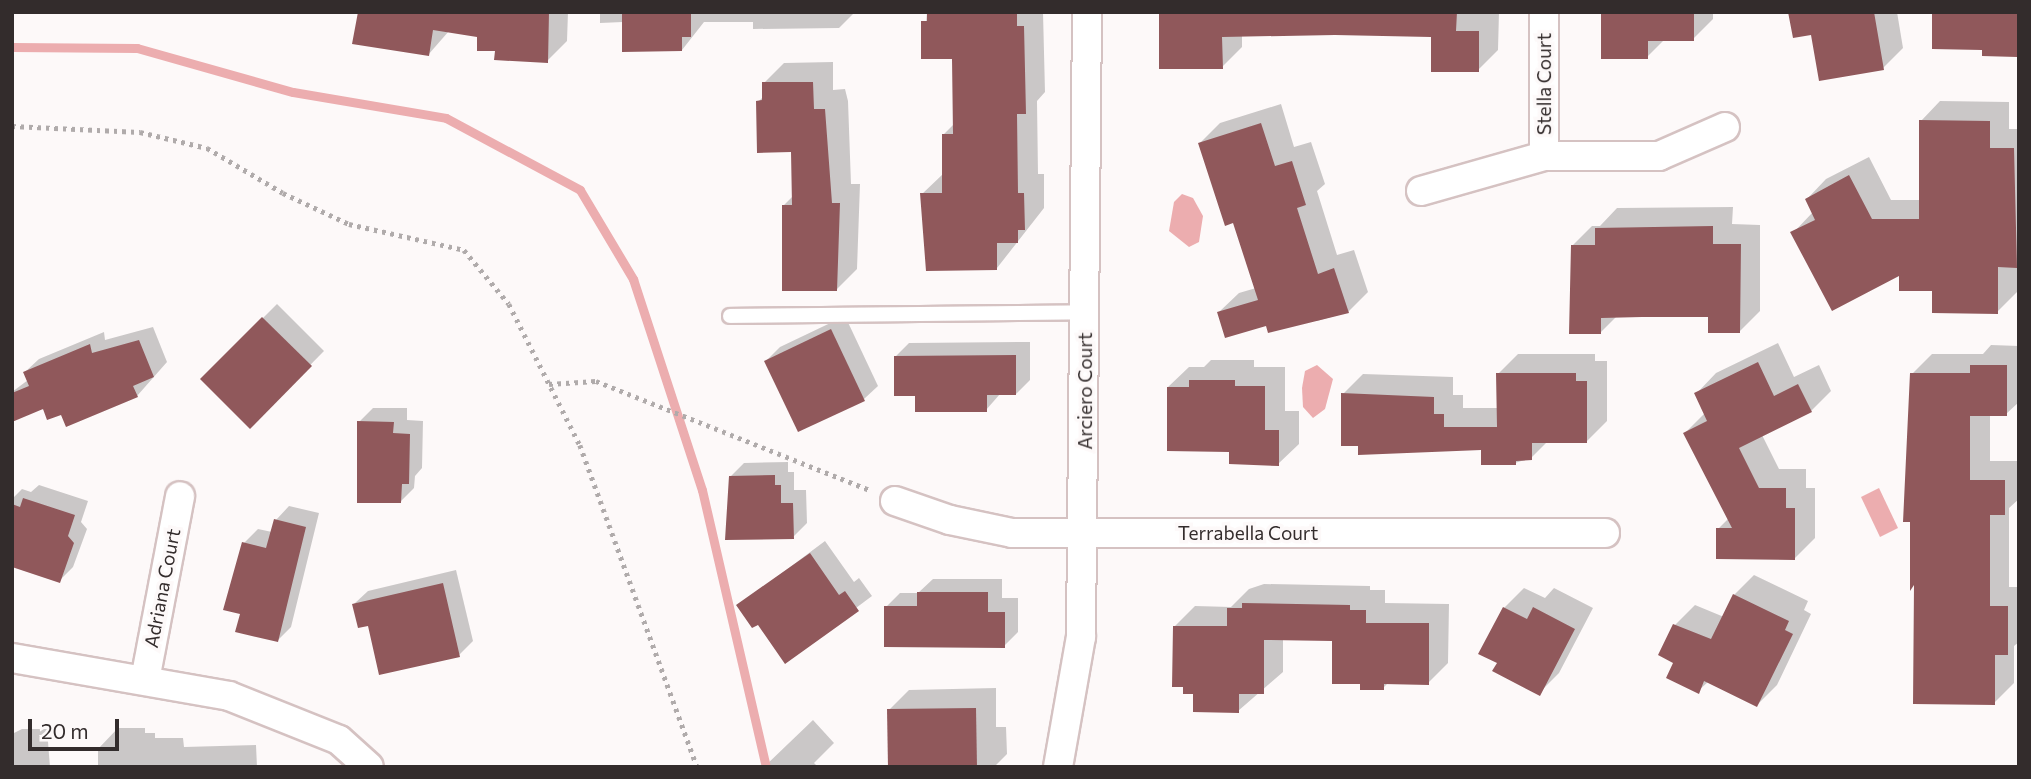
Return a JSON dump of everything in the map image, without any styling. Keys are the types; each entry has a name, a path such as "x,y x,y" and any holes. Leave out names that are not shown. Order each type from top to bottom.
{"street":[{"name":"Arciero Court","path":"1058,767 1081,637 1087,12"},
{"name":"Stella Court","path":"1544,12 1544,156"},
{"name":"Stella Court","path":"1421,191 1544,156 1659,156 1725,127"},
{"name":"Adriana Court","path":"145,680 180,496"},
{"name":"Terrabella Court","path":"895,501 950,520 1012,533 1605,533"},
{"path":"12,659 229,696 339,740 369,767"}],"lane":[{"path":"730,316 1085,312"}],"path":[{"path":"12,126 140,132 207,148 283,193 349,224 464,250 509,304 580,445 697,767"},
{"path":"549,384 596,381 895,501"}],"shaded area":[{"path":"1182,194 1193,198 1203,216 1199,242 1189,247 1169,231 1174,202"},
{"path":"1317,365 1333,379 1325,409 1313,418 1303,407 1302,388 1305,371"},
{"path":"1879,488 1898,528 1880,537 1861,497"}],"building":[{"path":"358,12 549,12 548,63 494,60 495,51 477,51 477,37 433,30 429,56 352,44"},
{"path":"622,12 691,12 691,37 682,37 682,51 622,52"},
{"path":"927,12 1017,12 1017,26 1024,26 1026,114 1017,114 1018,193 1024,193 1025,230 1018,230 1018,243 997,243 997,270 926,271 920,193 942,193 942,134 953,134 952,59 921,59 921,21 927,21"},
{"path":"1159,12 1457,12 1456,31 1479,31 1479,72 1431,72 1431,37 1335,35 1222,37 1223,69 1159,69"},
{"path":"1601,12 1694,12 1694,41 1648,41 1648,59 1601,59"},
{"path":"1788,12 1874,12 1884,70 1819,81 1811,35 1793,38"},
{"path":"1932,12 2018,12 2017,57 1982,56 1982,50 1932,49"},
{"path":"762,82 813,82 814,109 825,109 832,203 840,203 837,291 782,291 782,205 792,205 791,152 757,153 756,101 762,100"},
{"path":"1919,120 1990,121 1990,148 2014,148 2017,268 1998,267 1998,314 1932,313 1932,291 1899,291 1899,276 1832,311 1790,232 1815,220 1805,199 1849,175 1872,219 1919,219"},
{"path":"1261,123 1275,166 1292,161 1306,205 1297,208 1318,274 1334,268 1349,313 1268,333 1266,326 1225,338 1217,312 1258,300 1233,223 1225,226 1198,143"},
{"path":"1713,226 1713,244 1741,244 1740,333 1708,333 1708,317 1642,317 1601,318 1601,334 1569,334 1571,245 1595,245 1595,228"},
{"path":"262,317 312,366 250,429 200,379"},
{"path":"831,329 865,401 798,432 764,361"},
{"path":"139,340 154,377 133,386 138,397 66,427 61,415 47,420 43,409 12,422 12,393 29,386 23,372 90,344 92,353"},
{"path":"1016,355 1016,395 987,395 987,412 915,412 915,396 894,396 894,356"},
{"path":"1758,362 1774,396 1798,384 1812,412 1739,448 1759,488 1786,488 1786,508 1795,508 1795,560 1716,559 1716,528 1732,528 1683,433 1707,421 1694,393"},
{"path":"1970,365 2007,365 2007,416 1970,416 1970,480 2005,480 2005,515 1990,515 1990,606 2008,606 2008,655 1995,655 1995,705 1913,704 1914,585 1910,591 1910,522 1903,522 1910,373 1970,373"},
{"path":"1496,373 1576,373 1576,381 1587,381 1587,443 1532,443 1532,460 1516,461 1516,465 1481,465 1481,450 1358,455 1358,446 1341,446 1341,393 1434,397 1434,414 1444,414 1444,427 1497,427"},
{"path":"1189,380 1235,380 1235,386 1265,386 1265,430 1279,430 1279,466 1229,464 1229,452 1167,451 1167,387 1189,387"},
{"path":"357,421 394,422 393,433 410,434 409,484 402,484 401,503 357,503"},
{"path":"775,475 775,485 781,485 781,503 793,503 794,539 725,540 729,476"},
{"path":"23,498 75,515 68,536 74,543 60,583 12,567 12,504 20,507"},
{"path":"274,519 306,527 278,642 235,632 240,614 223,610 242,542 266,548"},
{"path":"810,553 839,595 845,591 859,611 785,664 758,625 752,628 736,605"},
{"path":"443,583 460,657 379,675 368,626 358,628 352,604"},
{"path":"917,592 988,592 988,612 1005,612 1005,648 884,647 884,606 917,606"},
{"path":"1733,594 1789,621 1785,630 1793,634 1757,707 1704,681 1699,694 1666,678 1673,663 1658,655 1673,624 1711,639"},
{"path":"1242,603 1350,605 1350,610 1366,610 1366,623 1429,623 1429,685 1384,684 1384,690 1360,690 1360,684 1332,684 1332,641 1264,640 1264,694 1239,694 1239,713 1193,712 1193,694 1183,694 1183,687 1172,687 1173,626 1227,626 1227,608 1242,608"},
{"path":"1503,607 1527,619 1533,607 1575,629 1540,696 1492,671 1497,663 1478,654"},
{"path":"976,708 977,767 888,767 887,709"}],"waterway":[{"path":"12,47 137,48 293,92 446,118 580,190 633,279 702,490 766,767"}]}
